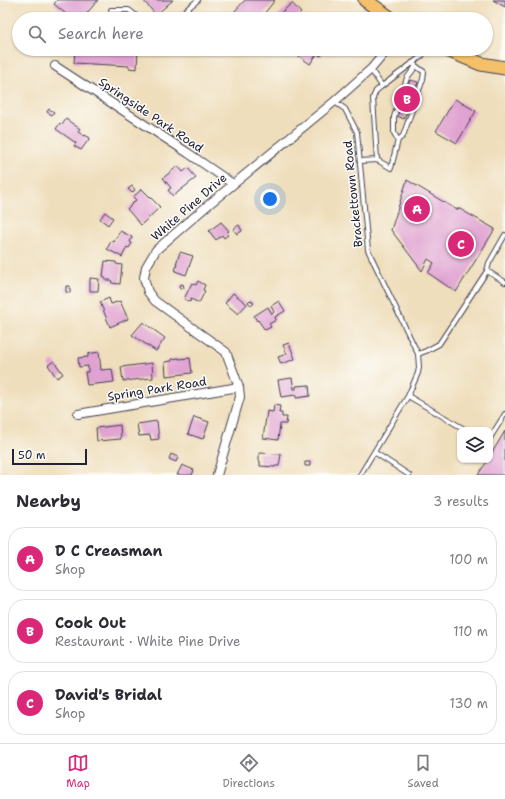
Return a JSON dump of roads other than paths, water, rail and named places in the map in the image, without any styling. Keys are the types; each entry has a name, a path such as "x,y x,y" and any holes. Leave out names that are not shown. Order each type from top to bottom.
{"main road":[{"path":"365,0 382,12"},
{"path":"462,56 481,64 505,68"}],"street":[{"name":"White Pine Drive","path":"240,388 226,352 155,301 148,292 144,278 146,267 156,250 233,184 335,101 370,69 382,56"},
{"name":"Springside Park Road","path":"55,66 233,184"},
{"name":"Spring Park Road","path":"78,414 240,388"},
{"path":"217,475 240,397 240,388"}],"lane":[{"path":"183,12 198,0"},
{"path":"111,10 129,10 131,12"},
{"path":"398,140 394,133 394,117 407,78 414,65 422,56"},
{"path":"377,160 373,98 376,91 382,86 414,65"},
{"path":"360,161 377,160 390,168 398,140 403,136 424,79 424,72 414,65"},
{"path":"370,69 382,86"},
{"name":"Brackettown Road","path":"335,101 345,110 357,132 368,250 418,354"},
{"path":"360,475 408,396 418,373 418,354 439,344 487,272 489,263 505,235"},
{"path":"487,272 505,282"},
{"path":"408,396 461,427"},
{"path":"493,433 505,414"},
{"path":"374,452 409,475"}],"place":[{"name":"Cook Out","path":"407,99"},
{"name":"D C Creasman","path":"417,209"},
{"name":"David's Bridal","path":"461,244"}]}
